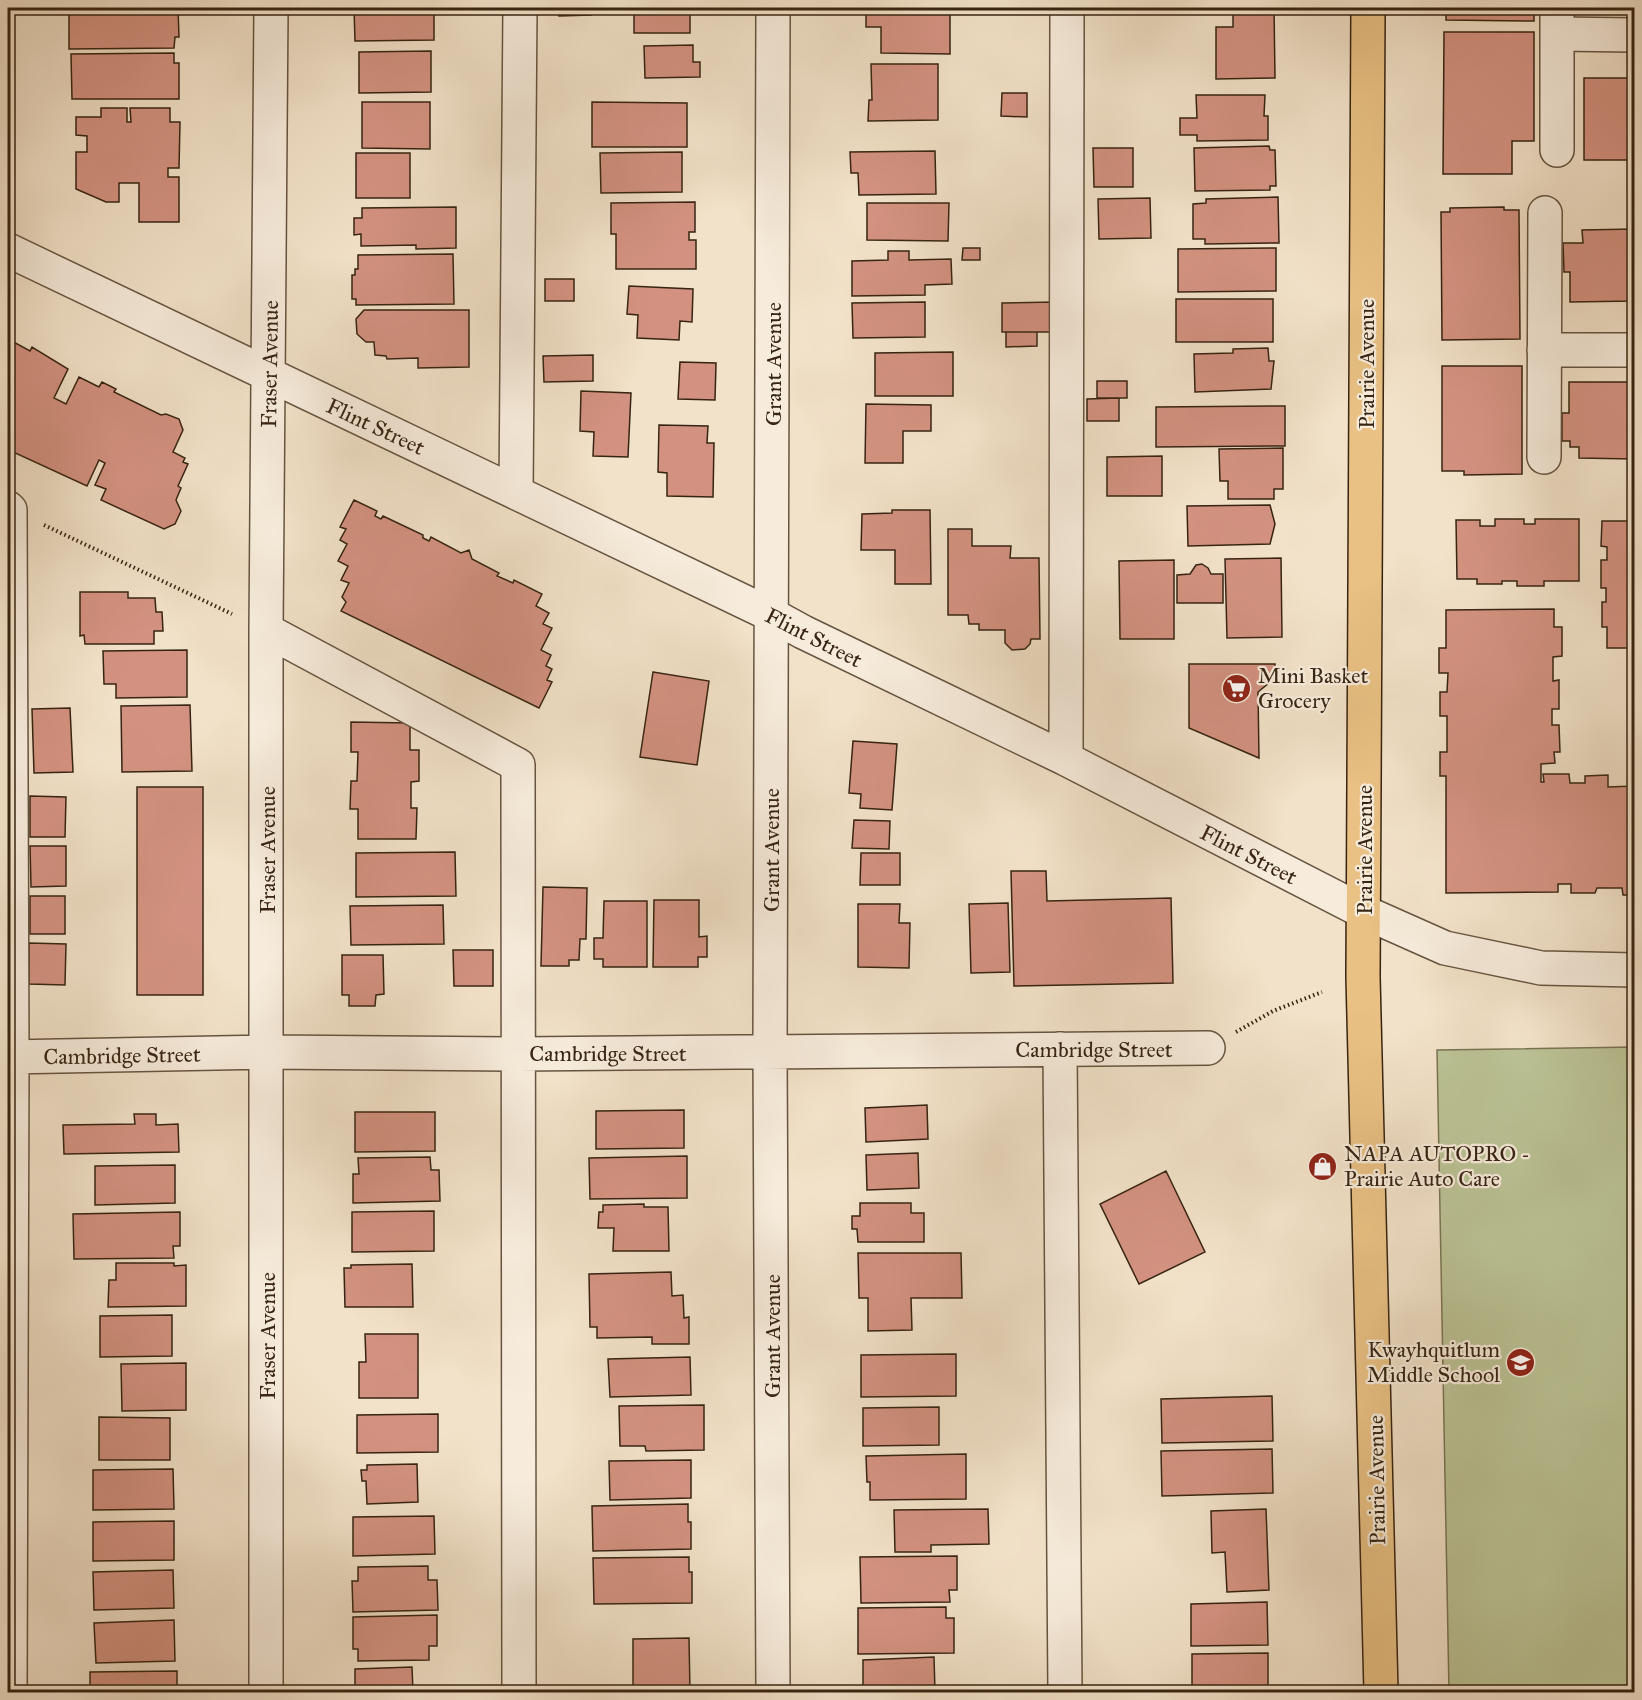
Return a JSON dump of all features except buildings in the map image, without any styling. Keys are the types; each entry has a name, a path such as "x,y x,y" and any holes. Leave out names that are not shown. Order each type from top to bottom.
{"main road":[{"name":"Prairie Avenue","path":"1368,8 1364,1006 1381,1692"}],"street":[{"name":"Fraser Avenue","path":"266,1692 266,630 271,8"},
{"path":"516,492 520,8"},
{"name":"Grant Avenue","path":"773,8 770,1052 773,1692"},
{"path":"1066,759 1067,8"},
{"path":"1557,150 1557,21 1635,35"},
{"path":"1544,457 1545,213"},
{"name":"Flint Street","path":"8,249 772,615 803,633 1066,759 1364,912 1444,948 1541,968 1635,970"},
{"path":"1545,350 1635,350"},
{"path":"9,509 10,1692"},
{"path":"266,630 518,765 519,1692"},
{"path":"1060,1048 1065,1692"},
{"name":"Cambridge Street","path":"10,1057 267,1052 519,1054 1208,1048"}],"path":[{"path":"9,509 266,630"},
{"path":"1208,1048 1273,1011 1322,992"}],"green space":[{"name":"Kwayhquitlum Middle School","path":"1634,1047 1634,1692 1449,1692 1437,1050"}],"place":[{"name":"Mini Basket Grocery","path":"1237,688"},
{"name":"NAPA AUTOPRO - Prairie Auto Care","path":"1323,1166"},
{"name":"Kwayhquitlum Middle School","path":"1521,1362"}]}
